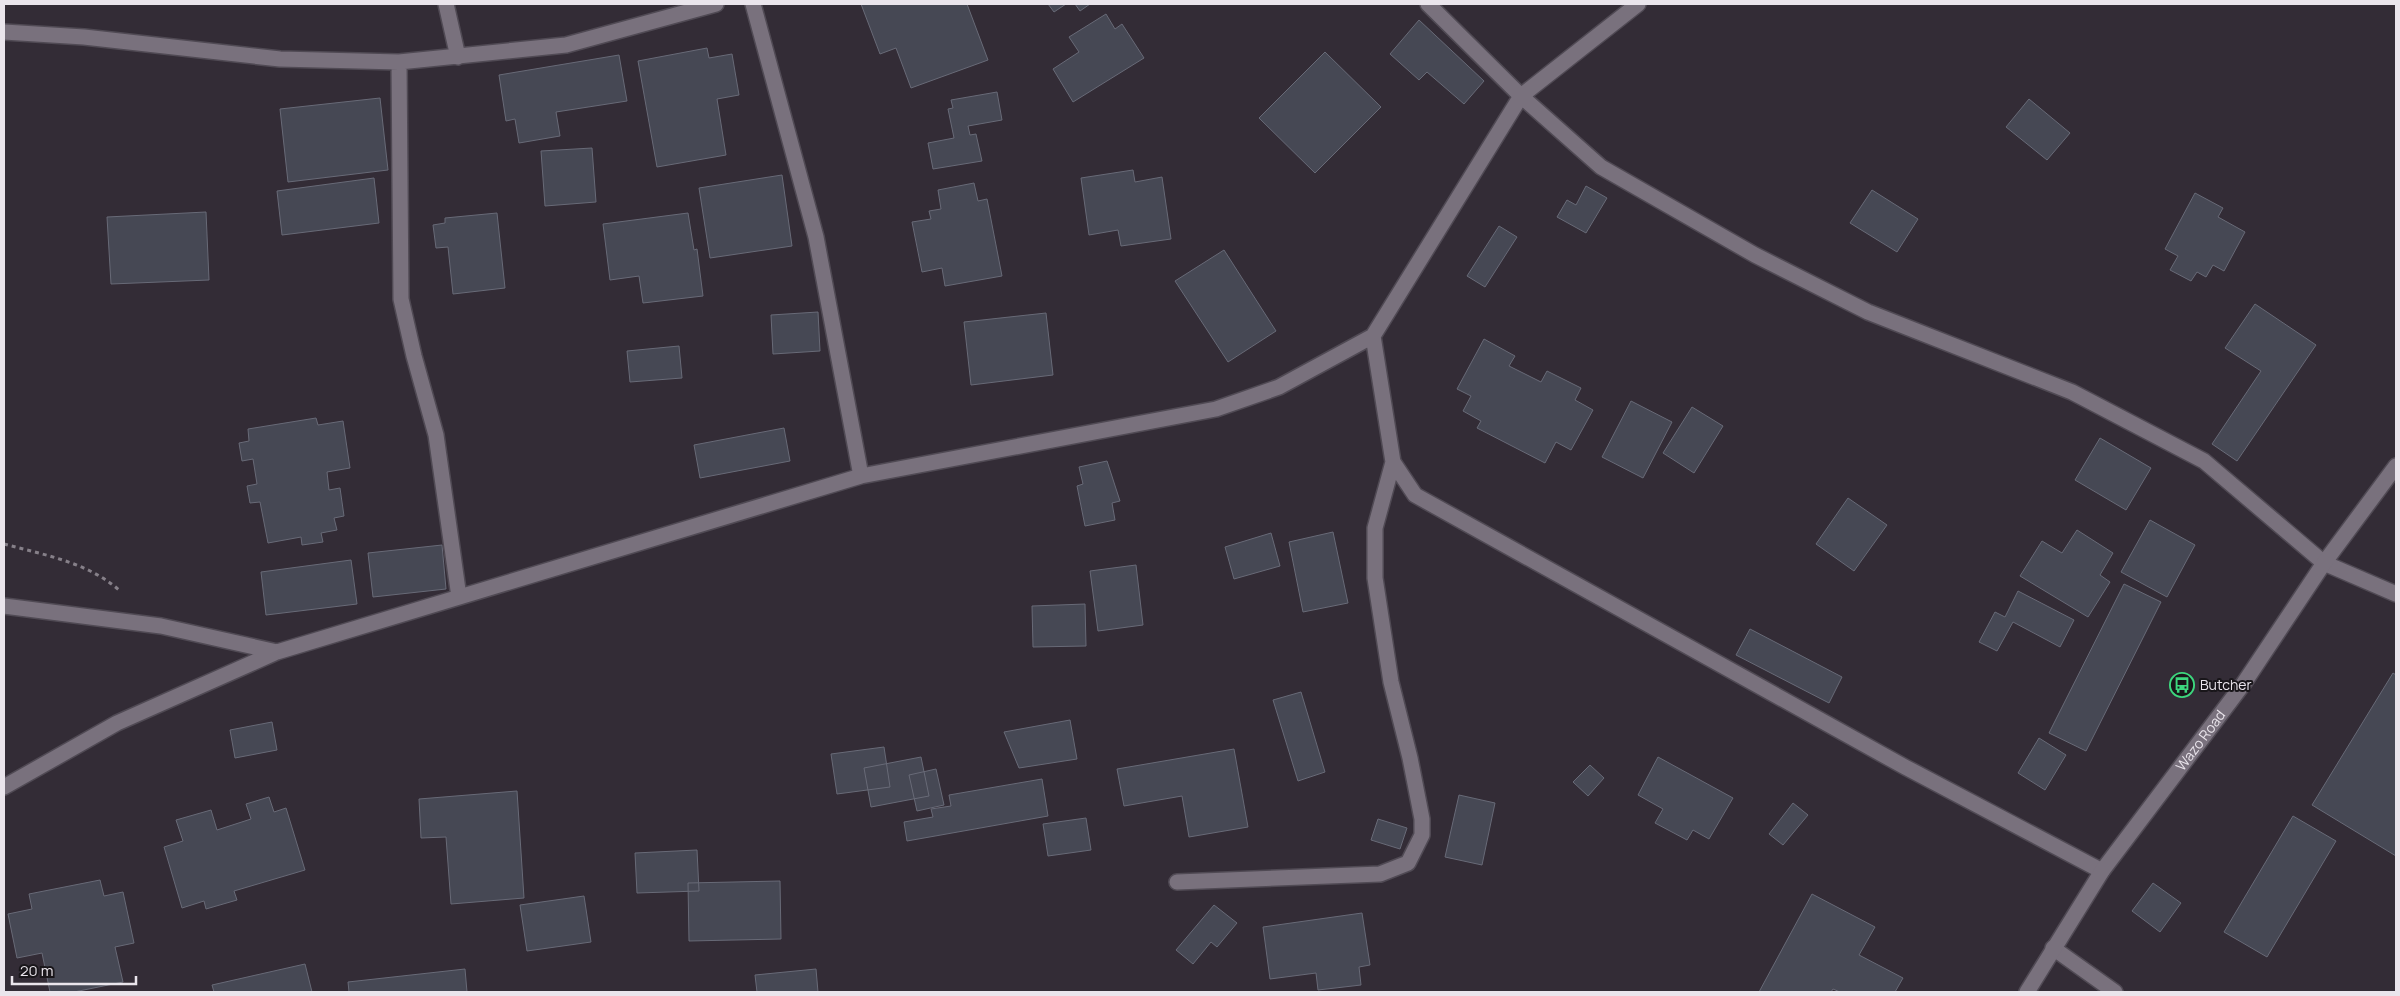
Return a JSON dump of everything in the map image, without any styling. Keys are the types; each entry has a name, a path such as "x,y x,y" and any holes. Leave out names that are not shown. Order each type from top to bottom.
{"street":[{"path":"446,4 458,57"},
{"path":"4,32 84,37 280,59 399,62 566,45 716,4"},
{"path":"753,4 816,237 861,476"},
{"path":"1428,4 1521,96 1601,167 1755,255 1868,312 2072,392 2204,461 2324,562 2396,594"},
{"path":"4,788 117,723 277,652 861,476 1216,409 1279,388 1373,336 1521,96 1638,4"},
{"path":"399,62 402,299 414,356 436,435 459,597"},
{"path":"1177,882 1380,874 1408,863 1422,835 1422,819 1410,758 1391,682 1375,578 1375,528 1393,462 1373,336"},
{"path":"1393,462 1415,495 1905,767 2102,871"},
{"name":"Wazo Road","path":"2028,992 2102,871 2244,683 2324,562 2396,466"},
{"path":"4,606 162,626 277,652"},
{"path":"2054,948 2115,992"}],"path":[{"path":"4,544 63,558 109,581 124,594"}],"building":[{"path":"861,4 967,4 988,60 911,88 896,48 880,54"},
{"path":"1048,4 1066,4 1054,12"},
{"path":"1075,4 1090,4 1080,11"},
{"path":"1106,14 1115,29 1122,24 1144,58 1073,102 1053,69 1079,52 1069,37"},
{"path":"1419,20 1484,81 1464,104 1427,72 1419,80 1390,54"},
{"path":"707,48 709,58 732,54 739,95 717,99 726,155 657,167 638,61"},
{"path":"1325,52 1381,107 1315,173 1259,118"},
{"path":"619,55 627,101 556,112 560,136 519,143 515,119 506,121 499,75"},
{"path":"997,92 1002,120 968,126 970,135 976,134 982,161 933,169 928,143 954,138 948,109 953,108 951,100"},
{"path":"380,98 388,170 288,182 280,109"},
{"path":"2029,99 2070,133 2047,160 2006,127"},
{"path":"592,148 596,202 545,206 541,151"},
{"path":"1133,170 1135,182 1162,177 1171,239 1121,246 1118,230 1089,235 1081,178"},
{"path":"782,175 792,246 710,258 699,188"},
{"path":"374,178 379,223 282,235 277,191"},
{"path":"974,183 978,201 987,199 1002,276 945,286 942,268 922,272 912,222 931,219 929,211 941,209 938,190"},
{"path":"1586,186 1607,198 1586,233 1557,217 1567,200 1576,205"},
{"path":"1872,190 1918,219 1897,252 1850,223"},
{"path":"2195,193 2223,208 2218,217 2245,232 2224,271 2213,265 2206,277 2197,272 2191,281 2170,270 2178,256 2165,249"},
{"path":"206,212 209,280 111,284 107,217"},
{"path":"497,213 505,288 453,294 448,247 436,248 433,225 445,223 445,218"},
{"path":"688,213 694,250 697,249 703,296 643,303 639,276 610,280 603,224"},
{"path":"1499,226 1517,237 1485,287 1467,276"},
{"path":"1224,250 1276,331 1228,362 1175,281"},
{"path":"2255,304 2316,345 2237,461 2212,444 2261,371 2225,348"},
{"path":"818,312 820,351 773,354 771,315"},
{"path":"1046,313 1053,375 971,385 964,322"},
{"path":"1484,339 1515,356 1509,366 1541,382 1547,371 1581,388 1575,400 1593,410 1571,450 1556,442 1545,463 1477,428 1481,421 1463,411 1471,396 1457,389"},
{"path":"679,346 682,378 630,382 627,351"},
{"path":"1631,401 1672,422 1643,478 1602,457"},
{"path":"1692,407 1723,426 1694,473 1663,453"},
{"path":"316,418 318,425 343,421 350,468 327,472 329,490 340,488 344,516 334,518 337,530 321,533 323,542 302,545 301,537 268,543 260,502 250,503 247,486 257,484 253,459 242,461 239,443 249,441 248,429"},
{"path":"784,428 790,461 700,478 694,445"},
{"path":"2100,438 2151,468 2126,510 2075,480"},
{"path":"1107,461 1120,501 1112,503 1115,520 1085,526 1077,486 1083,484 1079,467"},
{"path":"1848,498 1887,525 1854,571 1816,544"},
{"path":"2150,520 2195,545 2167,597 2121,572"},
{"path":"2077,530 2113,553 2100,575 2110,582 2088,617 2020,576 2042,541 2062,553"},
{"path":"1333,532 1348,603 1303,612 1289,542"},
{"path":"1271,533 1280,566 1234,579 1225,547"},
{"path":"442,545 446,589 373,597 368,553"},
{"path":"351,560 357,604 266,615 261,572"},
{"path":"1136,565 1143,625 1098,631 1090,571"},
{"path":"2124,584 2161,602 2086,751 2049,733"},
{"path":"2018,591 2074,620 2060,647 2013,622 1997,651 1979,642 1995,612 2005,617"},
{"path":"1085,604 1086,646 1033,647 1032,606"},
{"path":"1750,629 1842,677 1829,703 1736,655"},
{"path":"2393,673 2396,675 2396,856 2312,805"},
{"path":"1301,692 1325,772 1298,781 1273,700"},
{"path":"1070,720 1077,759 1019,768 1004,732"},
{"path":"272,722 277,750 235,758 230,730"},
{"path":"2039,738 2066,755 2045,790 2018,773"},
{"path":"884,747 890,787 837,794 831,754"},
{"path":"1234,749 1248,827 1189,837 1182,796 1124,806 1117,769"},
{"path":"921,757 929,796 871,807 864,768"},
{"path":"1658,757 1733,798 1709,839 1693,830 1687,840 1655,823 1663,809 1638,795"},
{"path":"1590,765 1604,778 1588,796 1573,782"},
{"path":"936,769 944,805 917,811 909,775"},
{"path":"1042,779 1048,816 907,841 904,822 933,817 931,809 951,806 949,795"},
{"path":"517,791 524,898 451,904 446,837 421,838 419,799"},
{"path":"1459,795 1495,803 1482,865 1445,857"},
{"path":"269,797 274,812 286,808 305,870 234,891 237,900 206,909 204,901 182,908 164,847 183,841 176,820 211,810 217,830 251,819 246,804"},
{"path":"1793,803 1808,815 1783,845 1769,834"},
{"path":"2293,816 2336,841 2267,957 2224,932"},
{"path":"1086,818 1091,850 1048,856 1043,824"},
{"path":"1378,819 1407,828 1400,849 1371,840"},
{"path":"697,850 699,891 637,893 635,853"},
{"path":"100,880 104,896 123,892 134,943 115,947 123,982 74,992 50,992 42,953 17,958 8,914 32,909 29,894"},
{"path":"780,881 781,939 689,941 688,883"},
{"path":"2153,883 2181,903 2160,932 2132,911"},
{"path":"1812,894 1875,927 1859,955 1903,978 1895,992 1840,992 1833,989 1831,992 1759,992"},
{"path":"584,896 591,942 527,951 520,905"},
{"path":"1214,905 1237,923 1217,947 1211,942 1193,964 1176,950"},
{"path":"1362,913 1370,965 1359,967 1361,985 1318,990 1316,973 1270,979 1263,927"},
{"path":"305,964 312,992 214,992 212,985"},
{"path":"465,969 467,992 349,992 348,982"},
{"path":"816,969 818,992 757,992 755,975"}],"place":[{"name":"Butcher","path":"2182,685"}]}
